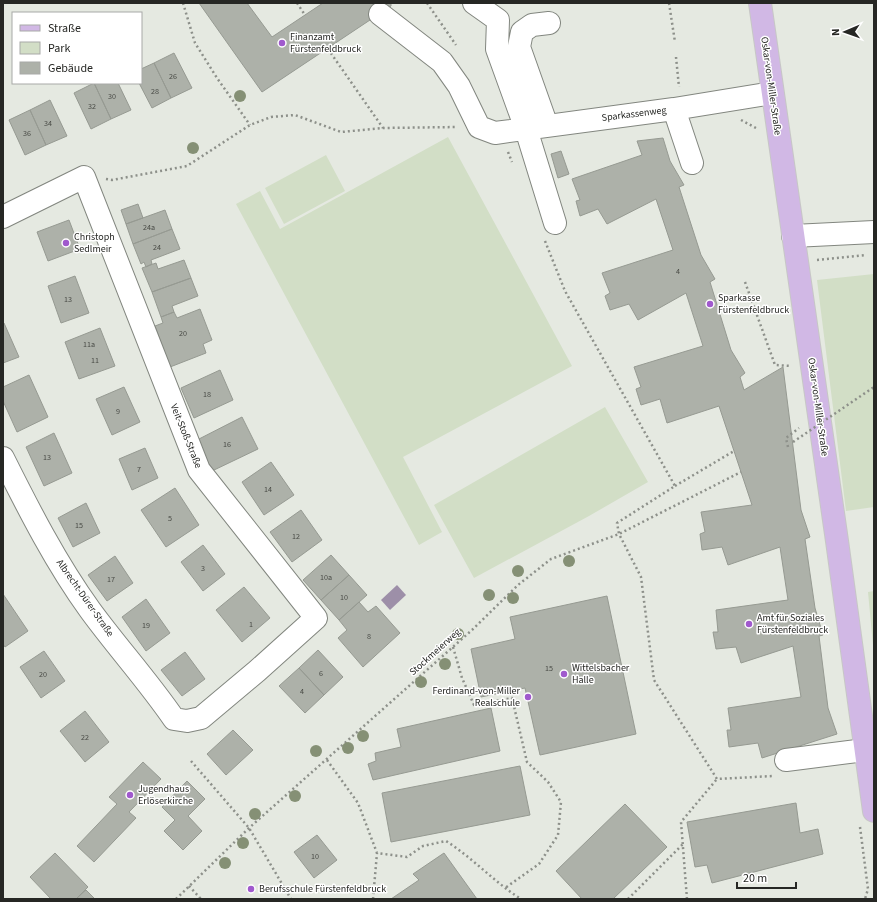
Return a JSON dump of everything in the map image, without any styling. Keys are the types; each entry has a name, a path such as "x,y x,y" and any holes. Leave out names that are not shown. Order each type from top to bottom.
{"main road":[{"name":"Oskar-von-Miller-Straße","path":"760,3 793,236 867,712 865,750 874,811"}],"street":[{"path":"474,3 502,11 537,127"},
{"path":"380,14 442,62 491,131"},
{"path":"549,23 532,25 522,32 519,47 537,127 549,229"},
{"name":"Sparkassenweg","path":"491,131 537,127 677,99 772,93"},
{"path":"677,99 692,163"},
{"path":"3,217 84,177"},
{"name":"Veit-Stoß-Straße","path":"84,177 199,470 316,618 257,671 201,718 187,721"},
{"path":"793,236 874,232"},
{"name":"Albrecht-Dürer-Straße","path":"3,458 23,500 57,559 90,610 174,718 187,721"},
{"path":"782,768 865,750"}],"path":[{"path":"182,3 195,44 250,125"},
{"path":"297,3 305,15"},
{"path":"669,3 675,42"},
{"path":"328,49 383,128"},
{"path":"676,57 677,99"},
{"path":"84,177 112,180 187,166 250,125 271,117 295,115 341,132 383,128 491,131 513,164"},
{"path":"549,229 565,291 675,486"},
{"path":"815,261 867,255"},
{"path":"745,282 775,365 795,367"},
{"path":"793,442 874,387"},
{"path":"788,447 786,438 792,433"},
{"path":"717,779 654,680 641,577 619,534 617,523 734,451"},
{"name":"Stockmeierweg","path":"176,899 249,828 453,647 518,585 550,559 619,534 741,472"},
{"path":"453,647 462,678 474,705 512,698 527,762 548,782 561,802 558,835 539,864 505,888"},
{"path":"327,760 358,804 377,853 373,899"},
{"path":"191,761 249,828 291,899"},
{"path":"688,899 681,822 717,779 782,768"},
{"path":"377,853 408,857 423,846 446,842 464,853 505,888 521,899"},
{"path":"628,899 683,843"},
{"path":"189,886 201,899"}],"green space":[{"path":"448,137 572,366 403,457 442,532 419,545 236,204 260,191 280,229"},
{"path":"326,155 345,191 284,224 265,188"},
{"path":"874,274 874,507 846,511 817,280"},
{"path":"605,407 648,482 589,516 474,578 434,505"},
{"path":"874,591 874,656 868,592"}],"shaded area":[{"path":"397,585 406,595 390,610 381,600"}],"building":[{"name":"Finanzamt Fürstenfeldbruck","path":"199,3 247,3 272,37 323,3 391,3 391,6 262,92"},
{"path":"174,53 192,88 171,98 154,63"},
{"path":"154,63 171,98 152,108 140,84 142,84 142,69"},
{"path":"94,84 111,119 91,129 74,93"},
{"path":"94,84 118,84 131,110 111,119"},
{"path":"50,100 67,136 46,145 30,110"},
{"path":"30,110 46,145 25,155 9,120"},
{"path":"663,138 670,161 684,185 679,187 701,255 715,279 710,282 731,350 745,373 740,377 744,390 783,367 801,510 810,537 805,539 815,608 823,635 819,636 828,708 837,734 762,758 758,743 729,747 727,730 731,730 728,708 801,697 793,646 741,663 736,647 716,649 713,632 718,632 716,610 788,600 780,547 728,565 722,547 702,550 700,534 705,532 701,512 752,505 719,406 667,423 660,399 641,405 636,389 641,387 634,367 703,346 686,293 638,320 629,304 610,310 605,296 610,293 602,273 673,250 656,199 607,224 598,209 580,216 576,201 580,200 572,179 642,155 637,141"},
{"path":"561,151 569,174 558,178 551,154"},
{"path":"138,204 143,218 126,224 121,210"},
{"path":"165,210 172,229 133,244 126,224"},
{"path":"69,220 80,249 48,261 37,232"},
{"path":"172,229 180,249 151,260 152,264 146,267 144,262 141,264 133,244"},
{"path":"184,260 191,278 152,292 142,268 156,263 158,269"},
{"path":"75,276 89,313 61,323 48,286"},
{"path":"191,278 198,296 172,306 174,312 161,317 152,292"},
{"path":"200,309 212,340 203,344 206,353 170,367 155,326 163,323 161,317 174,312 177,318"},
{"path":"4,323 19,357 3,363 3,324"},
{"path":"100,328 115,366 79,379 65,342"},
{"path":"220,370 233,400 194,418 181,388"},
{"path":"29,375 48,417 17,432 3,401 3,387"},
{"path":"124,387 140,422 112,435 96,399"},
{"path":"242,417 258,449 212,471 197,440"},
{"path":"54,433 72,473 44,486 26,447"},
{"path":"145,448 158,478 132,490 119,459"},
{"path":"271,462 294,495 264,515 242,482"},
{"path":"175,488 199,525 166,547 141,510"},
{"path":"86,503 100,533 73,547 58,518"},
{"path":"301,510 322,540 292,562 270,532"},
{"path":"203,545 225,574 203,591 181,562"},
{"path":"331,555 349,575 321,600 303,580"},
{"path":"115,556 133,583 107,601 88,575"},
{"path":"349,575 367,595 339,620 321,600"},
{"path":"244,587 270,618 242,642 216,610"},
{"path":"3,594 28,631 5,647 3,644"},
{"path":"607,596 636,734 540,755 525,688 481,697 471,649 515,639 510,617"},
{"path":"146,599 170,633 146,651 122,617"},
{"path":"359,602 368,612 376,606 400,633 363,667 338,638 347,630 339,620"},
{"path":"318,650 343,677 324,695 299,668"},
{"path":"44,651 65,681 41,698 20,667"},
{"path":"185,652 205,679 182,696 161,670"},
{"path":"299,668 324,695 305,713 279,686"},
{"path":"491,708 500,751 373,780 368,764 376,761 375,753 401,747 397,729"},
{"path":"85,711 109,742 85,762 60,731"},
{"path":"233,730 253,750 226,775 207,754"},
{"path":"143,762 161,779 129,812 136,818 94,862 77,846 117,804 109,797"},
{"path":"520,766 530,815 391,842 382,793"},
{"path":"187,781 205,799 188,816 202,831 183,850 164,831 175,820 162,807"},
{"path":"796,803 800,833 818,829 823,854 712,883 707,865 695,867 687,822"},
{"path":"625,804 667,847 613,899 582,899 556,871"},
{"path":"317,835 337,860 314,878 294,852"},
{"path":"55,853 88,887 76,899 51,899 30,877"},
{"path":"444,853 477,899 391,899 419,880 413,874"},
{"path":"86,890 95,899 76,899"}],"place":[{"name":"Finanzamt Fürstenfeldbruck","path":"282,43"},
{"name":"Christoph Sedlmeir","path":"66,243"},
{"name":"Sparkasse Fürstenfeldbruck","path":"710,304"},
{"name":"Amt für Soziales Fürstenfeldbruck","path":"749,624"},
{"name":"Wittelsbacher Halle","path":"564,674"},
{"name":"Ferdinand-von-Miller Realschule","path":"528,697"},
{"name":"Jugendhaus Erlöserkirche","path":"130,795"},
{"name":"Berufsschule Fürstenfeldbruck","path":"251,889"}]}
